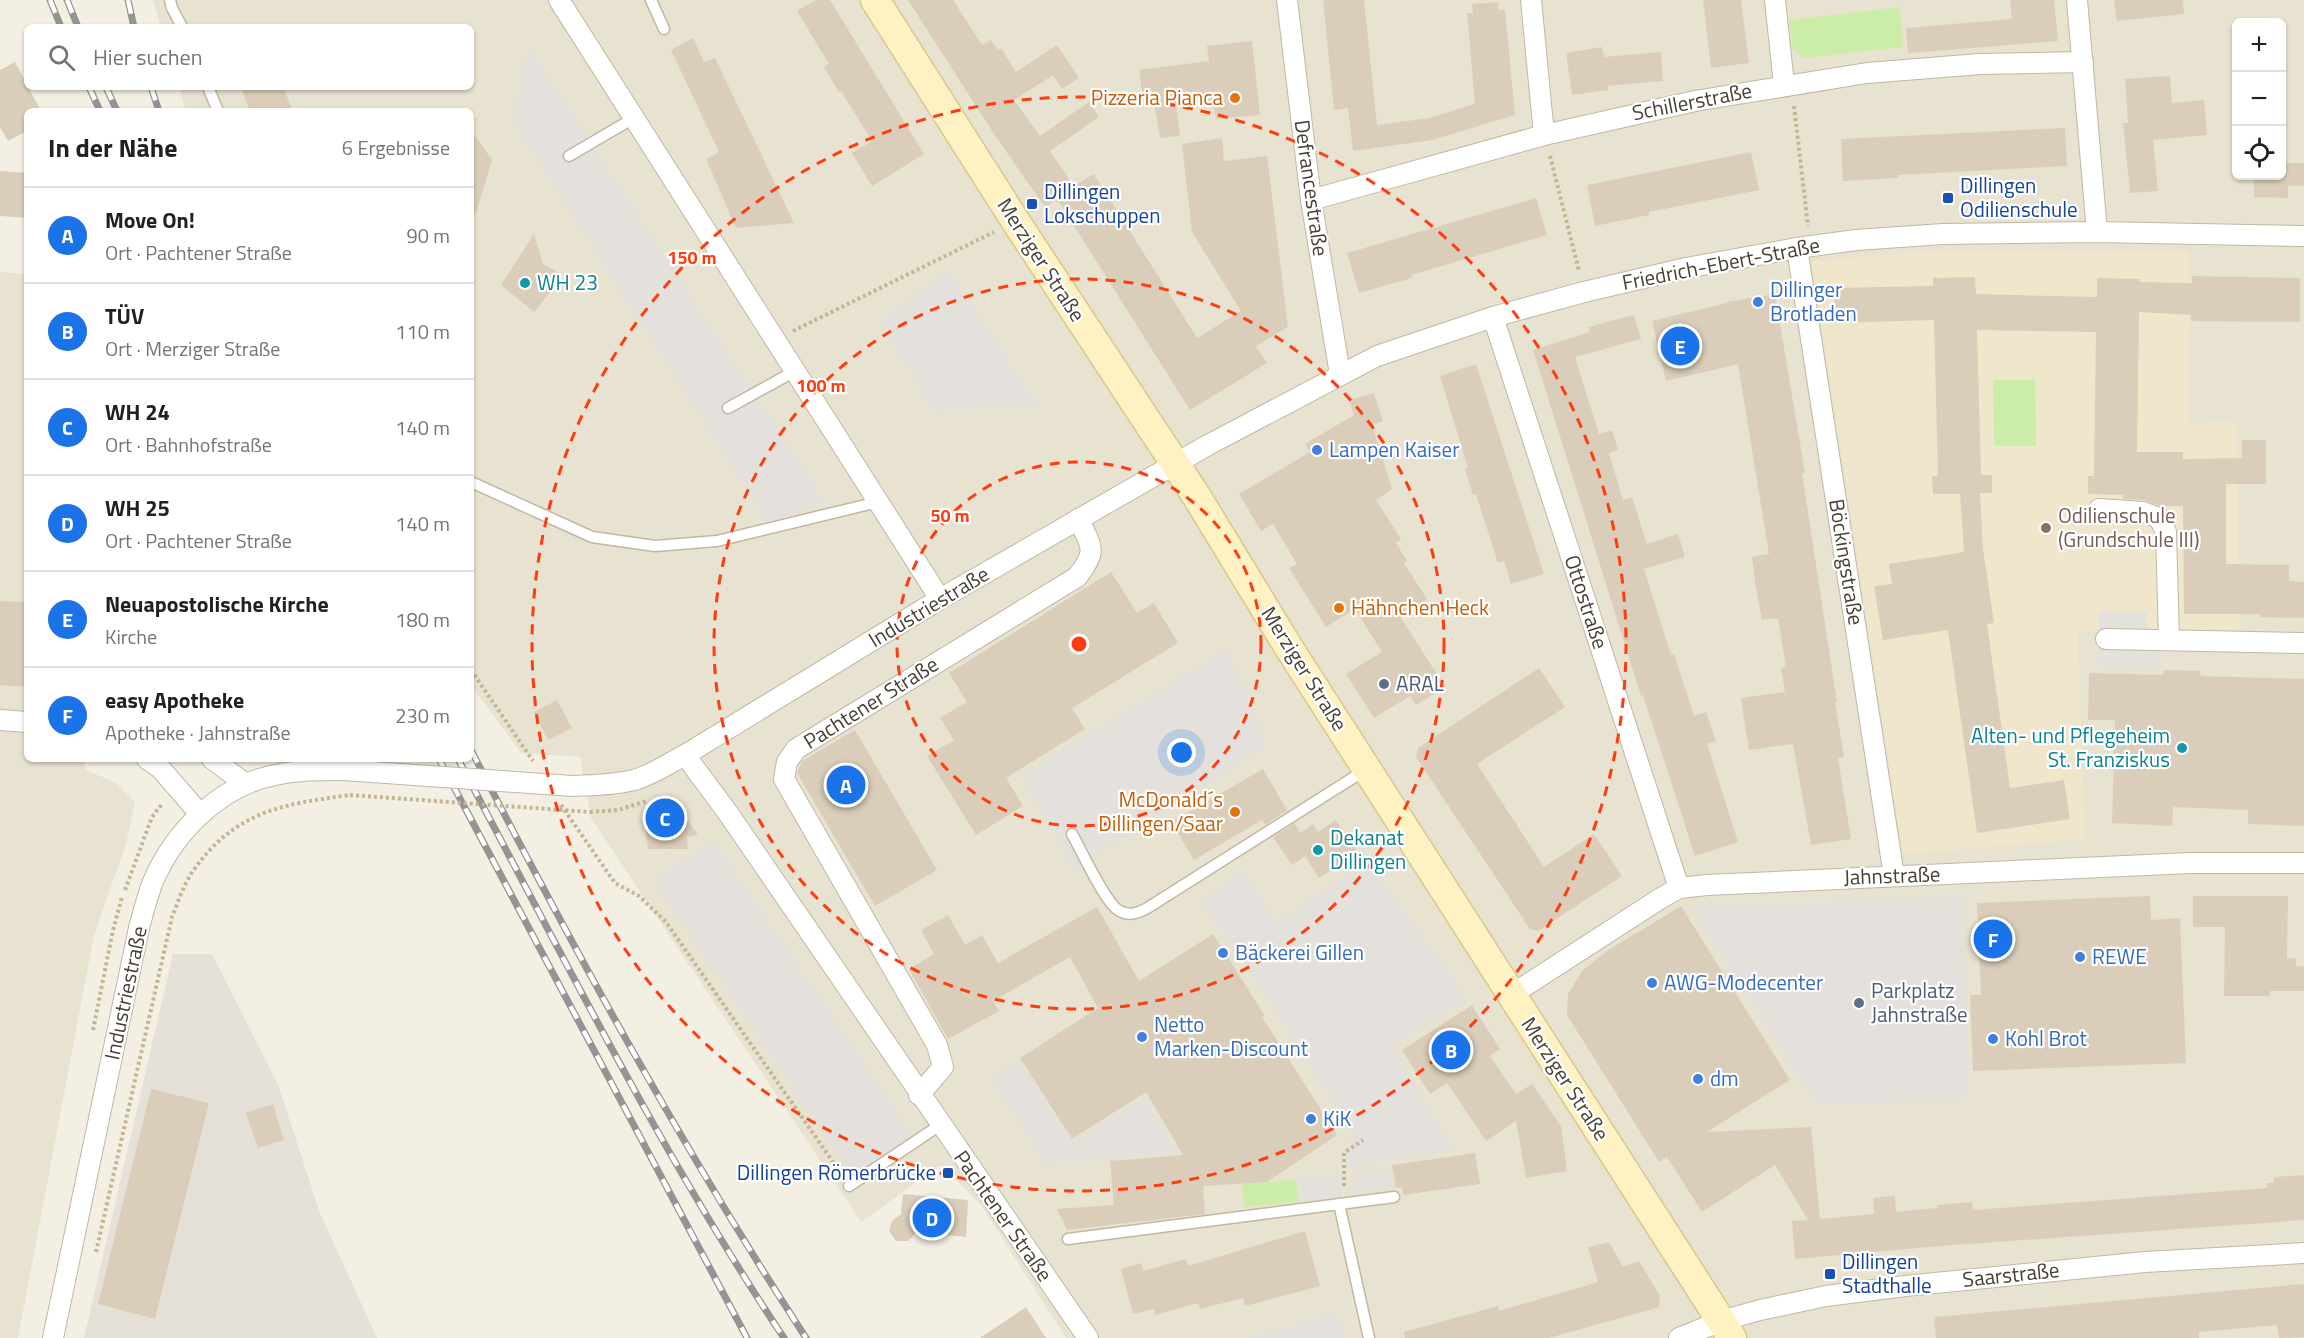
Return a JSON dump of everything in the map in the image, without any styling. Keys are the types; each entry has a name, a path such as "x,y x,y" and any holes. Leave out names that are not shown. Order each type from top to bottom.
{"main road":[{"name":"Merziger Straße","path":"875,0 1016,222 1175,464 1726,1330"}],"street":[{"path":"559,0 940,599"},
{"name":"Defrancestraße","path":"1287,0 1311,200 1340,374"},
{"path":"1531,0 1544,135"},
{"path":"1775,0 1788,85"},
{"path":"2077,0 2097,232"},
{"name":"Schillerstraße","path":"1311,200 1544,135 1695,101 1867,73 1980,64 2083,62"},
{"name":"Friedrich-Ebert-Straße","path":"1175,464 1340,374 1386,353 1493,316 1686,268 1856,240 1942,234 2097,232 2304,236"},
{"name":"Böckingstraße","path":"1804,247 1894,876"},
{"name":"Ottostraße","path":"1493,316 1679,888"},
{"name":"Industriestraße","path":"53,1338 139,928 152,884 169,851 200,814 246,783 272,775 299,771 344,770 573,786 609,785 636,779 685,755 940,599 1175,464"},
{"path":"2099,509 2143,512 2159,518 2166,532 2169,640"},
{"name":"Pachtener Straße","path":"920,1095 943,1067 937,1045 784,779 787,762 796,749 1077,577 1091,560 1091,545 1078,519"},
{"path":"2106,639 2304,643"},
{"path":"0,720 24,722"},
{"name":"Pachtener Straße","path":"685,755 728,813 1088,1338"},
{"path":"151,762 160,768 200,814"},
{"path":"216,762 246,783"},
{"name":"Jahnstraße","path":"1512,995 1679,888 2190,863 2304,863"},
{"name":"Saarstraße","path":"1726,1330 1760,1310 1826,1296 2145,1262 2304,1253"},
{"path":"1679,1338 1726,1330"}],"lane":[{"path":"170,0 180,24"},
{"path":"651,0 664,29"},
{"path":"209,90 217,108"},
{"path":"569,156 634,118"},
{"path":"728,408 795,371"},
{"path":"474,483 592,537 655,546 717,541 878,502"},
{"path":"1072,834 1112,905 1126,914 1134,914 1142,912 1367,769"},
{"path":"849,1186 940,1125"},
{"path":"1068,1239 1394,1197"},
{"path":"1342,1204 1369,1338"}],"path":[{"path":"1788,85 1804,247"},
{"path":"1544,135 1584,292"},
{"path":"775,339 1016,222"},
{"path":"474,674 537,768"},
{"path":"95,1256 172,917 192,872 219,840 236,826 261,812 306,801 350,795 590,812"},
{"path":"556,797 580,836 615,883 639,896 666,922 849,1186"},
{"path":"1342,1204 1343,1156 1346,1150 1363,1140"}],"shaded area":[{"path":"153,0 2304,0 2304,1338 1066,1338 981,1205 941,1165 861,1222 591,818 580,757 521,753 474,689 474,108 185,108 180,90 474,90 474,24 160,24"},
{"path":"528,46 825,502 768,523 512,120"},
{"name":"Odilienschule (Grundschule III)","path":"1927,250 2189,252 2188,423 2236,422 2240,632 2078,632 2085,839 1903,854 1812,262"},
{"path":"948,269 1038,406 934,411 879,322"},
{"path":"0,272 24,274 24,762 84,762 85,770 115,782 135,802 126,844 94,935 18,1338 0,1338"},
{"path":"2099,611 2147,612 2146,645 2161,646 2161,669 2097,666"},
{"path":"1227,648 1268,745 1075,869 1021,776"},
{"path":"713,840 913,1135 853,1176 653,881"},
{"path":"1369,861 1468,999 1392,1045 1454,1151 1347,1167 1350,1132 1278,1013 1200,900 1244,871 1276,922"},
{"name":"Parkplatz Jahnstraße","path":"1963,896 1970,1098 1818,1106 1690,907"},
{"path":"173,954 212,954 278,1085 320,1213 377,1338 84,1338"},
{"path":"1019,1059 1072,1140 1144,1098 1179,1153 1040,1164 1036,1146 988,1079"},
{"path":"1392,1169 1394,1187 1354,1192 1352,1174"},
{"path":"1340,1174 1343,1196 1301,1201 1298,1179"},
{"path":"1338,1313 1344,1338 1249,1338"}],"green space":[{"path":"1900,7 1903,47 1804,58 1793,49 1789,20"},
{"path":"1993,380 2035,380 2036,446 1994,446"},
{"path":"1296,1180 1298,1202 1244,1207 1242,1184"}],"building":[{"path":"816,0 830,0 924,154 872,186 852,153 872,141 824,67 829,64 797,11"},
{"path":"908,0 953,0 982,45 991,40 998,50 1001,48 1016,72 1057,45 1079,78 1062,89 1053,75 1014,100 1040,136 1089,102 1099,117 1050,151 1074,186 1094,174 1197,338 1241,311 1192,232 1182,144 1222,138 1224,161 1267,156 1288,327 1256,346 1267,363 1190,410 1059,202 1057,203 1056,200 1045,207 996,137"},
{"path":"1323,0 1364,0 1377,125 1429,118 1475,104 1467,13 1473,13 1472,4 1498,2 1499,10 1505,10 1515,115 1432,140 1353,151 1348,108 1334,110"},
{"path":"1703,0 1741,0 1749,63 1711,68"},
{"path":"2010,0 2054,0 2058,41 1908,53 1906,28 2012,19"},
{"path":"2114,0 2183,0 2184,14 2117,21"},
{"path":"693,38 704,62 715,58 794,223 736,228 706,159 719,152 671,50"},
{"path":"1252,41 1260,115 1216,119 1213,102 1176,105 1180,136 1160,138 1152,90 1142,92 1139,70 1209,61 1207,46"},
{"path":"1602,47 1604,57 1661,52 1663,81 1608,86 1608,90 1572,95 1566,53"},
{"path":"15,62 24,79 24,90 30,90 39,108 24,108 24,133 8,141 0,127 0,70"},
{"path":"2170,76 2172,103 2204,100 2207,135 2153,140 2158,191 2130,193 2123,123 2128,123 2125,79"},
{"path":"242,90 284,90 292,108 249,108"},
{"path":"2065,128 2067,166 1898,175 1898,178 1843,181 1841,139"},
{"path":"474,134 492,160 476,213 474,213"},
{"path":"1751,152 1759,190 1649,212 1649,215 1595,226 1587,185"},
{"path":"2286,163 2304,163 2304,186 2288,186 2288,198 2254,197 2254,180 2286,180"},
{"path":"0,171 24,173 24,218 0,216"},
{"path":"1536,198 1547,235 1411,275 1412,278 1359,293 1347,253"},
{"name":"WH 23","path":"534,234 543,264 556,271 559,281 534,312 501,285"},
{"path":"2192,276 2300,278 2300,322 2191,321 2191,315 2139,312 2137,452 2183,452 2183,459 2242,458 2242,440 2266,440 2266,484 2226,484 2226,564 2289,565 2289,581 2304,582 2304,618 2260,617 2260,614 2184,614 2183,506 2160,506 2144,500 2123,499 2123,495 2088,494 2088,476 2094,476 2096,332 1977,330 1981,475 1992,475 1992,493 1980,493 1983,549 1994,623 1987,624 2010,788 2064,780 2070,819 1977,833 1948,630 1883,640 1874,586 1892,584 1889,564 1964,552 1960,494 1933,494 1932,476 1938,476 1934,320 1835,323 1834,288 1933,286 1933,278 1975,277 1976,294 2097,297 2097,278 2192,283"},
{"path":"1775,294 1805,473 1802,473 1837,702 1835,702 1844,757 1838,758 1851,839 1811,845 1793,744 1749,750 1745,726 1741,698 1785,692 1781,668 1786,667 1778,618 1762,620 1756,587 1752,557 1769,554 1738,364 1666,381 1652,321 1726,302"},
{"path":"1634,315 1641,339 1575,357 1599,434 1612,430 1618,450 1609,453 1623,500 1632,497 1647,544 1678,534 1685,557 1644,569 1671,655 1674,654 1694,716 1706,712 1716,741 1707,744 1738,842 1695,856 1643,695 1641,696 1533,350 1590,332 1588,327"},
{"path":"1476,364 1544,574 1511,584 1504,561 1498,563 1476,494 1473,495 1465,469 1468,468 1440,376"},
{"path":"1374,393 1383,421 1372,425 1392,489 1376,500 1401,539 1396,543 1407,561 1404,563 1427,599 1400,616 1445,687 1416,705 1410,696 1374,718 1346,674 1382,652 1355,609 1326,627 1289,568 1297,564 1273,524 1261,531 1239,494 1310,452 1305,444 1354,415 1349,400"},
{"path":"1111,572 1137,613 1154,603 1178,643 1072,708 1085,729 1006,778 1023,806 976,835 927,756 954,740 940,718 967,702 949,673"},
{"path":"0,601 24,602 24,687 0,685"},
{"path":"1539,668 1565,707 1477,764 1544,867 1594,834 1622,876 1538,931 1530,929 1416,757 1418,748"},
{"name":"Alten- und Pflegeheim St. Franziskus","path":"2164,670 2201,671 2200,676 2304,679 2304,826 2248,824 2248,810 2173,807 2172,826 2112,823 2115,720 2088,720 2089,673 2163,675"},
{"path":"557,700 572,728 548,740 534,712"},
{"path":"855,730 937,870 875,906 797,773 802,761"},
{"path":"1263,769 1287,810 1265,825 1262,820 1194,860 1171,822"},
{"path":"677,801 680,810 698,835 687,837 688,849 648,849 644,811 648,805"},
{"name":"Dekanat Dillingen","path":"1336,820 1358,853 1319,878 1305,856 1292,865 1273,837 1295,823 1300,833 1313,824 1318,832"},
{"name":"REWE","path":"2150,896 2151,920 2180,918 2186,1063 1973,1071 1970,995 1981,995 1977,903"},
{"path":"2193,896 2288,896 2287,958 2296,958 2296,966 2304,966 2304,991 2270,991 2270,996 2224,996 2225,927 2193,927"},
{"path":"1681,906 1790,1080 1707,1132 1811,1127 1820,1219 1874,1214 1873,1198 1895,1196 1896,1212 1972,1202 1973,1210 2267,1188 2266,1183 2274,1183 2274,1177 2304,1175 2304,1220 1940,1246 1795,1259 1792,1221 1808,1220 1775,1165 1702,1212 1667,1157 1659,1162 1567,1015 1568,994 1582,971 1607,951"},
{"path":"1097,907 1139,981 1213,934 1265,1016 1262,1017 1337,1135 1267,1182 1203,1186 1205,1214 1067,1230 1057,1209 1114,1205 1110,1161 1183,1155 1146,1092 1072,1139 1020,1058 1098,1008 1070,957 993,1001 999,1011 948,1039 909,969 934,954 921,930 948,915 965,945 982,935 998,963"},
{"path":"1472,1005 1500,1049 1490,1056 1516,1094 1532,1084 1561,1126 1567,1171 1526,1178 1516,1121 1486,1141 1447,1083 1430,1094 1402,1050"},
{"path":"151,1089 209,1103 155,1319 98,1304"},
{"path":"273,1104 284,1140 258,1148 246,1113"},
{"path":"1475,1153 1480,1184 1403,1195 1402,1187 1396,1188 1392,1165"},
{"path":"903,1194 968,1200 966,1237 917,1232 908,1241 896,1241 889,1231 892,1221 901,1214"},
{"path":"1305,1231 1320,1286 1245,1306 1243,1298 1200,1309 1198,1303 1155,1315 1154,1309 1133,1314 1121,1269 1141,1263 1143,1271 1186,1259 1188,1266"},
{"path":"1609,1242 1623,1267 1639,1261 1660,1296 1659,1307 1549,1338 1405,1338 1404,1332 1498,1306 1499,1311 1598,1282 1588,1247"},
{"path":"2304,1284 2304,1337 2279,1338 2277,1325 2199,1332 2199,1338 1936,1338 1934,1317"},
{"path":"1026,1307 1046,1338 980,1338"}],"railway":[{"path":"50,0 60,24"},
{"path":"67,0 77,24"},
{"path":"128,0 133,24"},
{"path":"90,90 99,108"},
{"path":"107,90 116,108"},
{"path":"152,90 158,108"},
{"path":"474,756 590,974 673,1122 806,1338"},
{"path":"441,762 747,1338"},
{"path":"460,762 654,1125 739,1268 784,1338"}],"place":[{"name":"Pizzeria Pianca","path":"1235,98"},
{"name":"Dillingen Odilienschule","path":"1948,198"},
{"name":"Dillingen Lokschuppen","path":"1032,204"},
{"name":"WH 23","path":"525,283"},
{"name":"Dillinger Brotladen","path":"1758,302"},
{"name":"Neuapostolische Kirche","path":"1680,346"},
{"name":"Lampen Kaiser","path":"1317,450"},
{"name":"Odilienschule (Grundschule III)","path":"2046,528"},
{"name":"Hähnchen Heck","path":"1339,608"},
{"name":"ARAL","path":"1384,684"},
{"name":"Alten- und Pflegeheim St. Franziskus","path":"2182,748"},
{"name":"Move On!","path":"846,785"},
{"name":"McDonald´s Dillingen/Saar","path":"1235,812"},
{"name":"WH 24","path":"665,818"},
{"name":"Dekanat Dillingen","path":"1318,850"},
{"name":"easy Apotheke","path":"1993,939"},
{"name":"Bäckerei Gillen","path":"1223,953"},
{"name":"REWE","path":"2080,957"},
{"name":"AWG-Modecenter","path":"1652,983"},
{"name":"Parkplatz Jahnstraße","path":"1859,1003"},
{"name":"Netto Marken-Discount","path":"1142,1037"},
{"name":"Kohl Brot","path":"1993,1039"},
{"name":"TÜV","path":"1451,1050"},
{"name":"dm","path":"1698,1079"},
{"name":"KiK","path":"1311,1119"},
{"name":"Dillingen Römerbrücke","path":"948,1173"},
{"name":"WH 25","path":"932,1218"},
{"name":"Dillingen Stadthalle","path":"1830,1274"}]}
